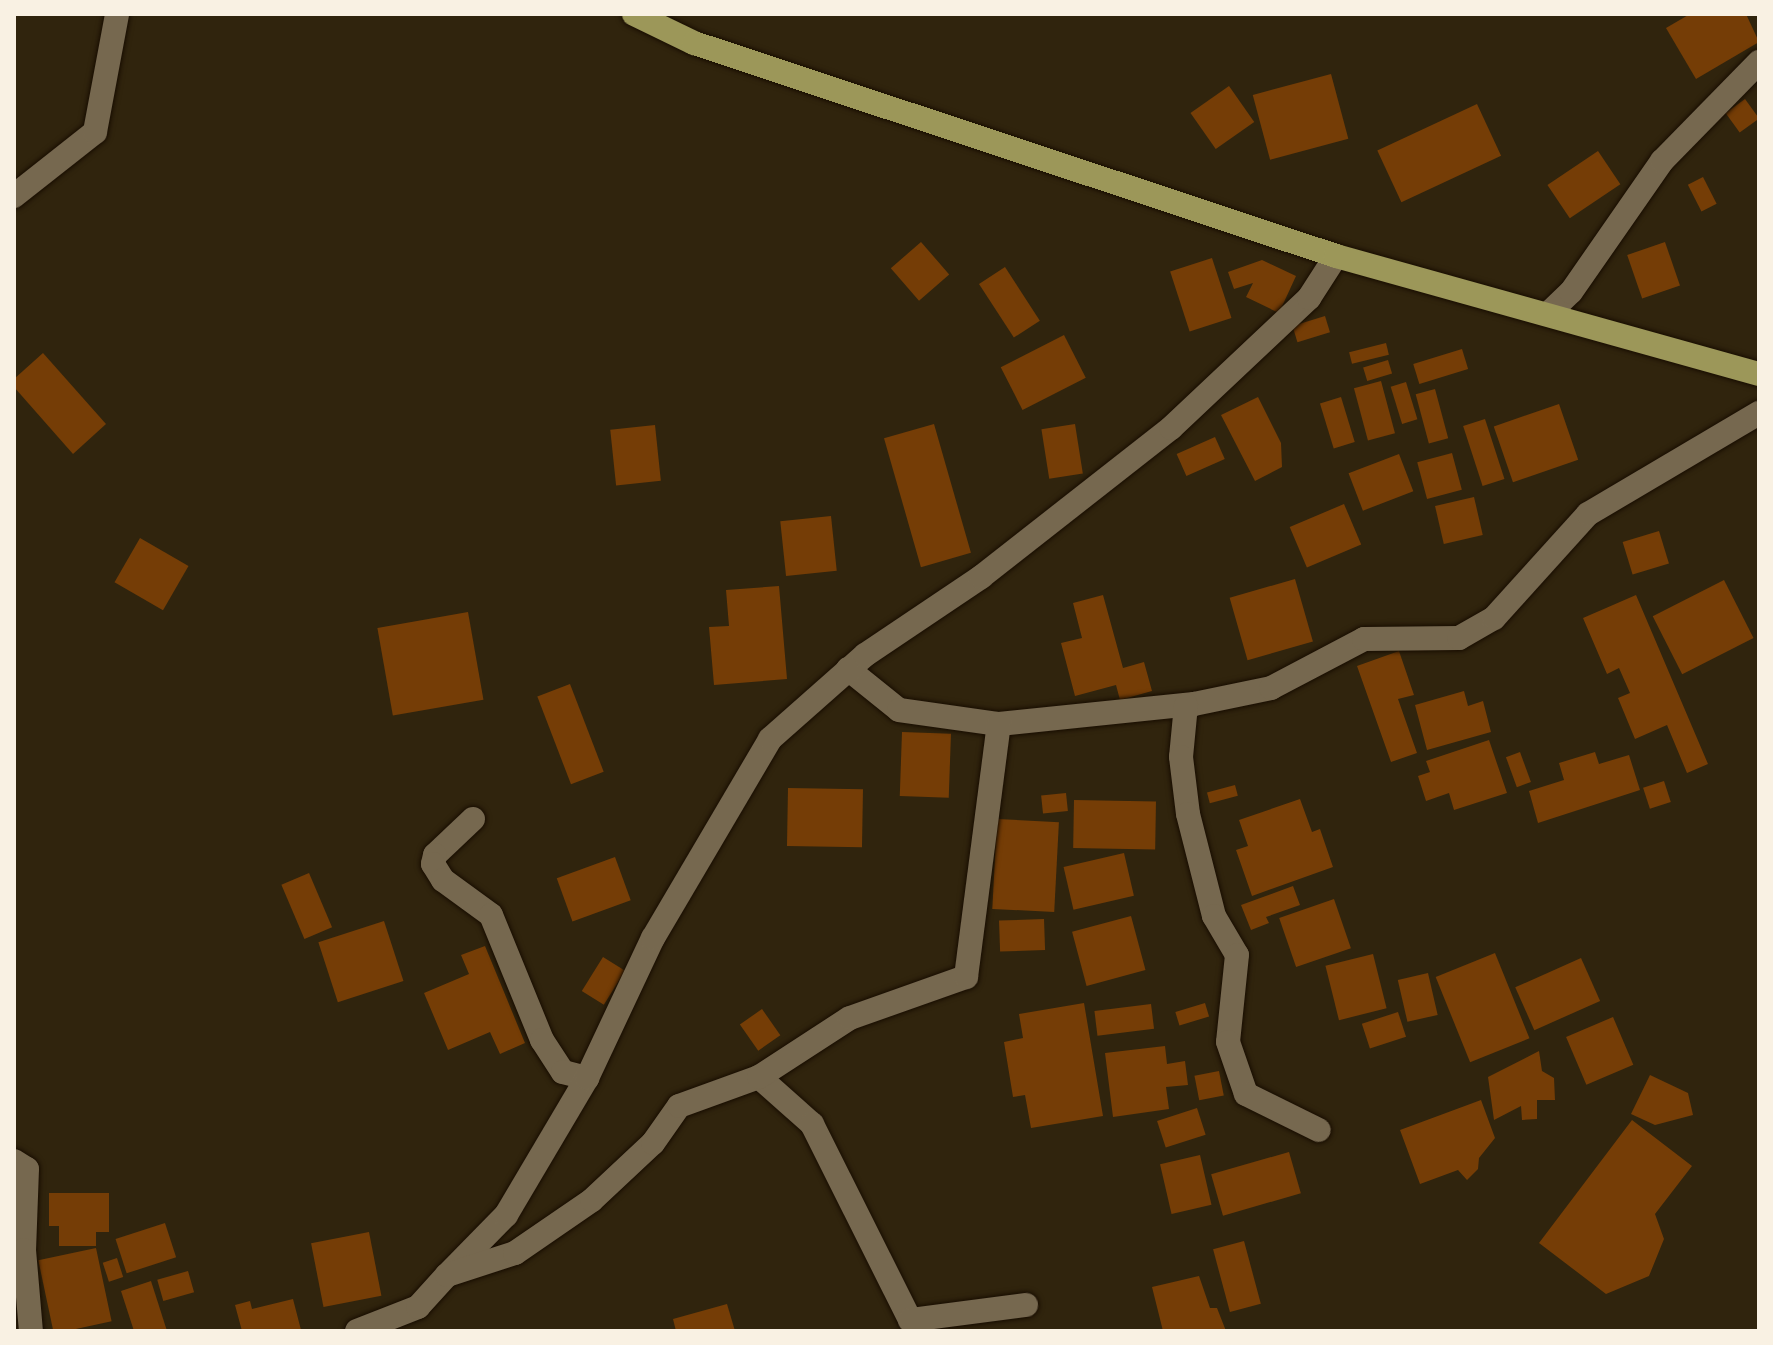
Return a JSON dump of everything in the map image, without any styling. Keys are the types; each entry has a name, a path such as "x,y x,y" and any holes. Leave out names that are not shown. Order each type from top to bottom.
{"main road":[{"path":"634,14 694,43 1336,256 1759,374"}],"street":[{"path":"14,196 95,132 117,14"},
{"path":"1549,313 1571,292 1662,161 1759,62"},
{"path":"357,1331 418,1307 506,1215 587,1078 653,938 770,739 848,669 981,577 1171,428 1309,298 1336,256"},
{"path":"848,669 899,710 999,724 1186,705 1271,688 1364,639 1459,638 1494,618 1588,514 1759,413"},
{"path":"1186,705 1181,757 1188,814 1214,916 1237,955 1228,1042 1246,1094 1319,1130"},
{"path":"447,1275 515,1253 592,1200 653,1143 679,1106 759,1077 850,1018 966,977 999,724"},
{"path":"473,819 435,855 433,864 443,880 491,915 542,1040 563,1072 587,1078"},
{"path":"759,1077 812,1124 910,1320 1026,1305"},
{"path":"14,1161 27,1169 24,1250 31,1331"}],"building":[{"path":"1690,14 1746,14 1759,42 1696,79 1666,28"},
{"path":"1331,74 1348,139 1270,160 1253,95"},
{"path":"1229,86 1254,122 1216,149 1190,113"},
{"path":"1745,99 1759,118 1740,133 1726,113"},
{"path":"1477,104 1501,156 1401,202 1377,150"},
{"path":"1598,151 1620,184 1570,218 1547,185"},
{"path":"1703,177 1717,204 1701,211 1688,185"},
{"path":"921,242 949,274 919,301 891,268"},
{"path":"1665,242 1680,285 1642,299 1627,255"},
{"path":"1212,258 1231,318 1190,332 1170,272"},
{"path":"1262,260 1296,276 1279,313 1246,297 1253,283 1234,289 1228,272"},
{"path":"1005,267 1040,321 1014,338 979,284"},
{"path":"1325,316 1330,332 1297,342 1292,326"},
{"path":"1064,335 1086,378 1023,410 1001,367"},
{"path":"1386,343 1389,355 1352,364 1349,352"},
{"path":"1462,349 1468,369 1419,384 1413,364"},
{"path":"43,353 106,424 73,454 14,387 14,379"},
{"path":"1388,360 1392,373 1367,381 1363,368"},
{"path":"1381,381 1395,433 1368,440 1354,388"},
{"path":"1406,382 1417,419 1402,424 1391,387"},
{"path":"1435,389 1448,438 1429,443 1416,394"},
{"path":"1258,397 1281,443 1282,467 1255,481 1221,415"},
{"path":"1341,397 1355,442 1334,448 1320,403"},
{"path":"1559,404 1578,460 1513,482 1494,426"},
{"path":"1485,419 1504,479 1483,486 1463,426"},
{"path":"934,424 971,553 921,567 884,438"},
{"path":"1075,424 1083,473 1049,479 1041,429"},
{"path":"655,425 661,481 616,485 610,430"},
{"path":"1215,437 1225,459 1186,476 1177,454"},
{"path":"1452,453 1462,490 1427,499 1417,462"},
{"path":"1399,454 1413,491 1363,511 1349,473"},
{"path":"1474,497 1483,535 1444,544 1435,506"},
{"path":"1344,504 1361,545 1307,568 1290,527"},
{"path":"831,516 837,571 786,576 780,521"},
{"path":"1659,531 1669,564 1633,575 1623,542"},
{"path":"140,538 188,566 163,610 114,582"},
{"path":"1295,579 1313,641 1248,660 1230,598"},
{"path":"1724,580 1754,638 1682,674 1653,616"},
{"path":"779,586 787,679 714,685 709,627 729,626 726,590"},
{"path":"1103,595 1123,668 1144,662 1152,691 1120,700 1116,685 1075,696 1061,643 1082,638 1073,603"},
{"path":"1636,595 1708,764 1687,773 1667,725 1635,739 1618,698 1630,693 1619,668 1607,674 1583,618"},
{"path":"468,612 483,700 393,716 377,628"},
{"path":"1399,651 1414,695 1398,699 1417,753 1391,762 1357,666"},
{"path":"570,684 604,772 571,784 537,697"},
{"path":"1464,691 1468,706 1483,701 1491,732 1427,750 1415,705"},
{"path":"902,732 951,734 949,798 900,796"},
{"path":"1489,740 1507,793 1454,810 1449,793 1426,801 1418,776 1430,772 1426,761"},
{"path":"1520,752 1531,782 1517,787 1506,757"},
{"path":"1595,752 1599,764 1629,755 1640,790 1538,823 1529,791 1564,780 1559,763"},
{"path":"1664,781 1671,802 1650,809 1643,788"},
{"path":"1235,785 1238,796 1210,803 1207,793"},
{"path":"788,788 863,789 862,847 787,846"},
{"path":"1066,793 1068,811 1043,814 1041,796"},
{"path":"1300,799 1312,832 1320,829 1333,867 1252,896 1236,850 1248,846 1239,820"},
{"path":"1074,800 1156,801 1155,849 1073,848"},
{"path":"997,819 1059,822 1054,912 992,909"},
{"path":"1124,853 1134,896 1073,910 1064,867"},
{"path":"615,857 631,900 572,921 557,878"},
{"path":"309,873 332,927 304,939 281,885"},
{"path":"1293,886 1300,905 1266,917 1269,923 1251,930 1241,905"},
{"path":"1334,899 1351,948 1296,967 1279,918"},
{"path":"1131,916 1145,970 1087,986 1072,932"},
{"path":"1044,919 1045,950 1000,952 999,921"},
{"path":"384,921 403,981 338,1002 318,942"},
{"path":"485,946 525,1043 500,1054 490,1032 448,1050 424,993 469,974 461,955"},
{"path":"1495,953 1529,1038 1470,1062 1436,977"},
{"path":"1373,954 1387,1008 1339,1020 1325,966"},
{"path":"603,957 625,971 604,1005 582,991"},
{"path":"1581,958 1600,1001 1534,1030 1515,987"},
{"path":"1428,973 1438,1015 1407,1022 1398,980"},
{"path":"1084,1003 1103,1116 1031,1128 1025,1095 1013,1097 1004,1042 1023,1038 1019,1014"},
{"path":"1205,1003 1209,1016 1179,1025 1175,1012"},
{"path":"1151,1004 1154,1029 1097,1036 1094,1011"},
{"path":"762,1009 780,1035 758,1051 740,1024"},
{"path":"1398,1012 1406,1037 1370,1048 1362,1024"},
{"path":"1613,1017 1633,1065 1586,1085 1566,1037"},
{"path":"1165,1046 1167,1064 1185,1061 1188,1085 1166,1087 1169,1109 1113,1117 1105,1053"},
{"path":"1539,1051 1542,1071 1554,1078 1555,1100 1537,1100 1537,1119 1522,1120 1521,1106 1494,1120 1488,1077"},
{"path":"1219,1071 1224,1096 1199,1100 1194,1076"},
{"path":"1650,1075 1688,1093 1693,1115 1655,1125 1631,1114"},
{"path":"1481,1100 1495,1138 1479,1158 1478,1169 1467,1180 1458,1170 1420,1184 1400,1130"},
{"path":"1197,1108 1206,1135 1166,1148 1157,1121"},
{"path":"1632,1120 1692,1166 1655,1214 1664,1239 1649,1276 1606,1294 1539,1243"},
{"path":"1289,1152 1301,1193 1223,1216 1211,1174"},
{"path":"1200,1155 1211,1205 1172,1214 1160,1164"},
{"path":"49,1193 109,1193 109,1232 96,1232 96,1246 59,1246 59,1226 49,1226"},
{"path":"165,1223 176,1257 127,1273 116,1239"},
{"path":"369,1232 381,1296 323,1307 311,1243"},
{"path":"1244,1241 1261,1304 1230,1312 1213,1249"},
{"path":"96,1248 112,1321 53,1331 38,1260"},
{"path":"117,1258 123,1277 109,1282 103,1263"},
{"path":"188,1271 194,1292 163,1301 157,1280"},
{"path":"1199,1276 1210,1308 1217,1308 1226,1331 1163,1331 1152,1287"},
{"path":"151,1281 167,1331 134,1331 121,1291"},
{"path":"293,1299 301,1330 242,1331 235,1305 250,1301 252,1309"},
{"path":"727,1304 735,1331 676,1331 673,1319"}]}
